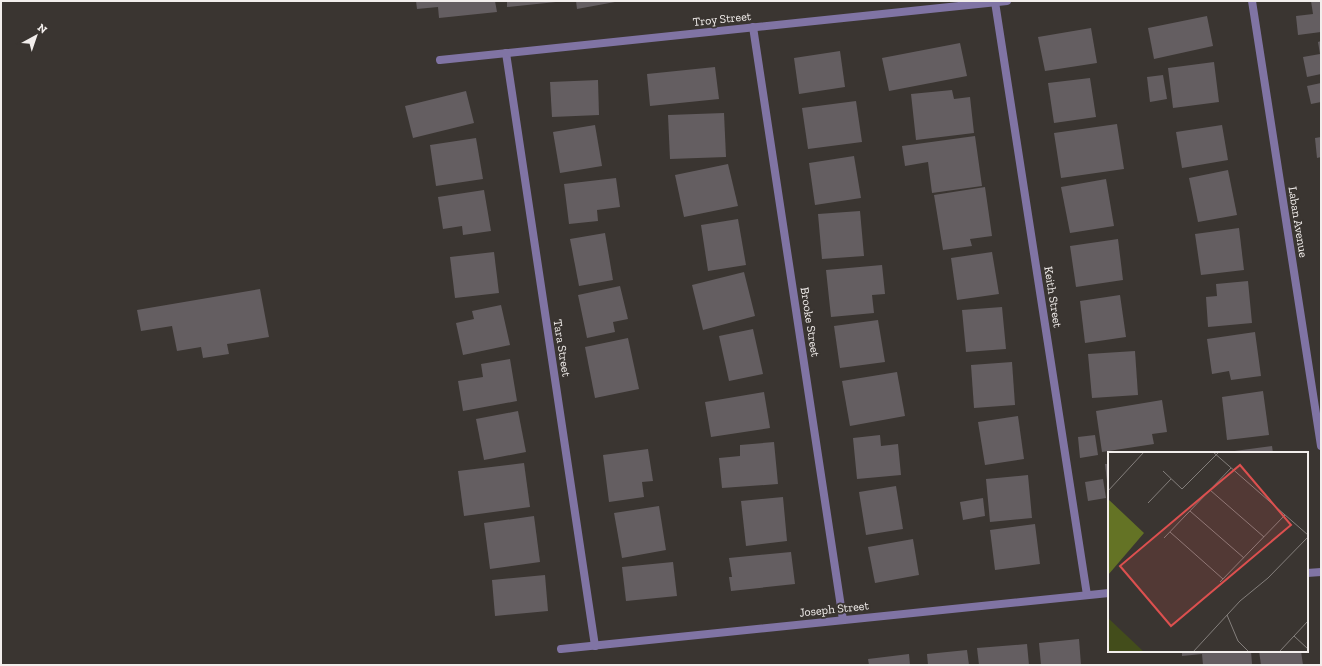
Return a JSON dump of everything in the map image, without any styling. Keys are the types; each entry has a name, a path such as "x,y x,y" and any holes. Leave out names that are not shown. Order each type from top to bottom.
{"street":[{"name":"Troy Street","path":"440,60 1007,1"},
{"name":"Laban Avenue","path":"1252,1 1321,446"},
{"name":"Keith Street","path":"995,2 1087,595"},
{"name":"Brooke Street","path":"753,28 843,620"},
{"name":"Tara Street","path":"506,53 595,646"},
{"path":"1308,573 1321,572"},
{"name":"Joseph Street","path":"561,649 1108,593"}],"building":[{"path":"416,1 495,1 497,12 439,18 438,7 417,9"},
{"path":"507,1 556,1 556,2 507,7"},
{"path":"576,1 615,1 615,2 577,9"},
{"path":"1311,1 1321,1 1321,32 1298,35 1296,16 1313,14"},
{"path":"1207,16 1213,46 1154,59 1148,28"},
{"path":"1091,28 1097,63 1045,71 1038,37"},
{"path":"1321,41 1321,74 1307,77 1303,57 1320,54 1318,42"},
{"path":"960,43 967,76 889,91 882,58"},
{"path":"840,51 845,87 799,94 794,58"},
{"path":"1214,62 1219,102 1173,108 1168,68"},
{"path":"715,67 719,99 650,106 647,74"},
{"path":"1163,75 1167,99 1150,102 1147,77"},
{"path":"1090,78 1096,117 1054,123 1048,83"},
{"path":"598,80 599,115 552,117 550,82"},
{"path":"1321,83 1321,102 1311,104 1307,86"},
{"path":"952,90 954,99 970,97 974,133 916,140 911,94"},
{"path":"466,91 474,123 413,138 405,106"},
{"path":"856,101 862,142 808,149 802,108"},
{"path":"724,113 726,157 670,159 668,115"},
{"path":"1117,124 1124,169 1061,178 1054,133"},
{"path":"595,125 602,166 560,173 553,132"},
{"path":"1222,125 1228,160 1182,168 1176,132"},
{"path":"975,136 982,186 932,193 928,162 905,166 902,146"},
{"path":"1321,137 1321,157 1317,158 1315,138"},
{"path":"476,138 483,179 436,186 430,145"},
{"path":"854,156 861,198 815,205 809,163"},
{"path":"728,164 738,206 684,217 675,175"},
{"path":"1228,170 1237,215 1198,222 1189,178"},
{"path":"616,178 620,207 597,210 598,221 569,224 564,184"},
{"path":"1106,179 1114,226 1070,233 1061,187"},
{"path":"985,187 992,236 970,239 972,246 943,250 934,195"},
{"path":"484,190 491,231 463,235 462,226 443,229 438,197"},
{"path":"860,211 864,256 822,259 818,214"},
{"path":"738,219 746,265 708,271 701,225"},
{"path":"1239,228 1244,270 1201,275 1195,234"},
{"path":"605,233 613,280 579,286 570,239"},
{"path":"1118,239 1123,280 1076,287 1070,246"},
{"path":"494,252 499,293 455,298 450,257"},
{"path":"992,252 999,294 957,300 951,258"},
{"path":"882,265 885,294 872,295 874,313 831,317 826,270"},
{"path":"744,272 755,316 703,330 692,285"},
{"path":"1248,281 1252,323 1208,327 1206,297 1217,296 1216,284"},
{"path":"620,286 628,319 613,322 615,332 587,338 578,295"},
{"path":"260,289 269,337 227,344 229,354 203,358 201,347 177,351 172,326 141,331 137,310"},
{"path":"1120,295 1126,337 1085,343 1080,301"},
{"path":"501,305 510,345 463,355 456,323 474,319 472,311"},
{"path":"1002,307 1006,349 966,352 962,310"},
{"path":"878,320 885,362 840,368 834,326"},
{"path":"753,329 763,374 729,381 719,336"},
{"path":"1255,332 1261,376 1231,380 1229,371 1212,374 1207,339"},
{"path":"628,338 639,389 595,398 585,347"},
{"path":"1135,351 1138,395 1092,398 1088,354"},
{"path":"510,359 517,401 463,411 458,381 483,377 481,364"},
{"path":"1012,362 1015,405 974,408 971,365"},
{"path":"897,372 905,416 850,426 842,381"},
{"path":"1263,391 1269,435 1227,440 1222,397"},
{"path":"764,392 770,428 711,437 705,402"},
{"path":"1162,400 1167,432 1152,434 1154,444 1102,452 1096,411"},
{"path":"518,411 526,452 484,460 476,419"},
{"path":"1018,416 1024,459 985,465 978,422"},
{"path":"880,435 881,446 898,444 901,475 857,479 853,438"},
{"path":"1095,435 1098,455 1080,458 1078,437"},
{"path":"774,442 778,484 722,488 719,458 740,456 740,445"},
{"path":"1272,446 1273,452 1227,452"},
{"path":"648,449 653,481 642,482 644,497 609,502 603,455"},
{"path":"524,463 530,507 464,516 458,471"},
{"path":"1105,464 1108,464 1108,490"},
{"path":"1028,475 1032,518 990,522 986,479"},
{"path":"1103,479 1106,498 1088,501 1085,482"},
{"path":"896,486 903,529 866,535 859,492"},
{"path":"783,497 787,541 746,546 741,501"},
{"path":"983,498 985,516 963,520 960,502"},
{"path":"659,506 666,550 622,558 614,513"},
{"path":"534,516 540,562 490,569 484,523"},
{"path":"1035,524 1040,564 995,570 990,530"},
{"path":"913,539 919,575 875,583 868,547"},
{"path":"791,552 795,584 731,591 729,577 732,577 729,558"},
{"path":"673,562 677,596 626,601 622,567"},
{"path":"545,575 548,611 495,616 492,580"},
{"path":"1079,639 1081,665 1041,665 1039,643"},
{"path":"1027,644 1029,665 979,665 977,648"},
{"path":"967,650 969,665 928,665 927,654"},
{"path":"1182,652 1251,652 1252,664 1203,665 1202,654 1182,656"},
{"path":"1259,652 1301,652 1303,665 1261,665"},
{"path":"909,654 910,665 869,665 868,659"}]}
